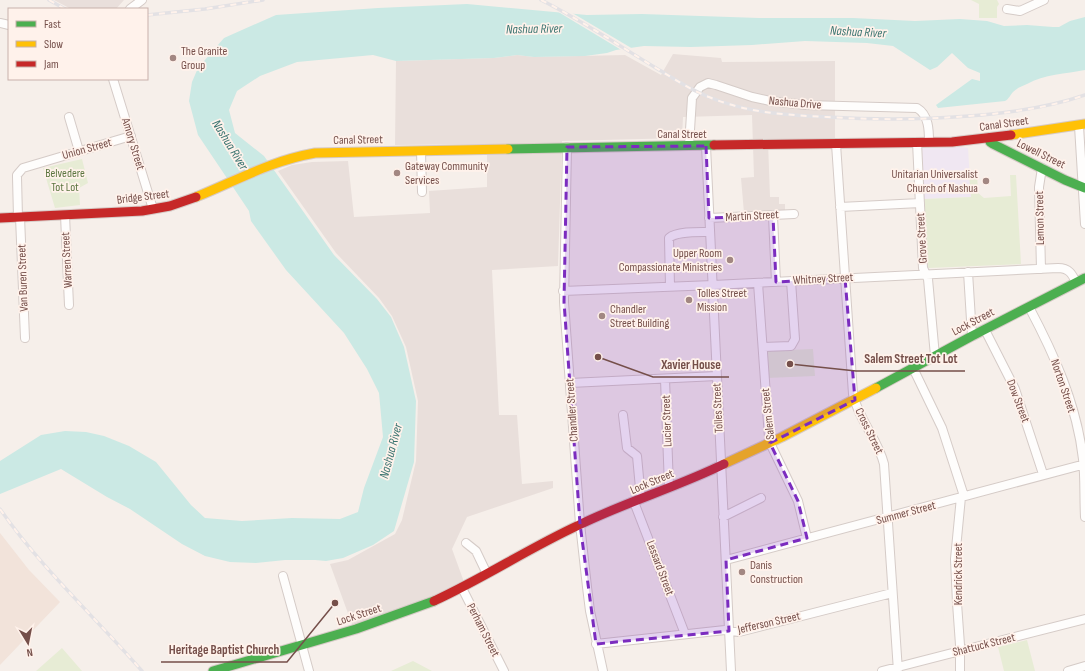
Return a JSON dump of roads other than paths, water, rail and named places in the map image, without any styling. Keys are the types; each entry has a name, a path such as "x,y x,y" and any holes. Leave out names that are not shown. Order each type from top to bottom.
{"street":[{"path":"131,8 142,0"},
{"path":"1007,9 1020,11 1044,0"},
{"name":"Amory Street","path":"113,80 153,209"},
{"name":"Nashua Drive","path":"689,146 692,98 700,87 708,83 770,101 806,105 917,108 926,119 929,142"},
{"path":"68,117 79,151"},
{"path":"1082,125 1085,224"},
{"name":"Canal Street","path":"280,161 299,155 315,153 567,147 960,142 1082,125"},
{"name":"Union Street","path":"19,217 17,177 19,172 27,166 131,136"},
{"name":"Lowell Street","path":"989,138 993,144 1084,188"},
{"name":"Grove Street","path":"917,142 923,268 928,279 935,356"},
{"name":"Cross Street","path":"836,144 852,378 855,400 882,457 885,472 898,669"},
{"name":"Tolles Street","path":"706,146 731,671"},
{"name":"Chandler Street","path":"567,147 563,291 580,524 589,603 596,644 603,671"},
{"path":"421,151 422,192"},
{"name":"Bridge Street","path":"0,218 153,209 180,203 280,161"},
{"name":"Lemon Street","path":"1041,269 1039,186 1042,168"},
{"path":"840,207 920,203"},
{"name":"Martin Street","path":"709,218 794,214"},
{"name":"Warren Street","path":"65,215 69,305"},
{"path":"773,216 776,282"},
{"name":"Van Buren Street","path":"19,217 25,338"},
{"path":"670,286 669,238 672,235 710,232"},
{"name":"Whitney Street","path":"563,291 1041,269 1066,269 1076,282"},
{"path":"968,272 972,336"},
{"name":"Lock Street","path":"213,671 392,618 429,604 462,588 531,548 580,524 721,466 770,443 855,400 972,336 1085,278"},
{"path":"763,347 791,346 795,339 791,281"},
{"name":"Salem Street","path":"758,283 767,422 770,443 798,501 807,538"},
{"name":"Norton Street","path":"1030,307 1059,368 1076,422 1084,464 1085,517"},
{"name":"Dow Street","path":"985,330 1015,389 1043,474"},
{"name":"Kendrick Street","path":"913,368 942,428 963,497 955,559 960,671"},
{"path":"570,383 717,376"},
{"name":"Lucier Street","path":"665,379 669,487"},
{"name":"Lessard Street","path":"623,415 627,448 637,456 638,501 685,634"},
{"name":"Summer Street","path":"726,560 888,518 1043,474 1084,464"},
{"path":"723,517 761,498"},
{"path":"466,544 476,551 487,574"},
{"path":"283,576 309,671"},
{"name":"Perham Street","path":"462,588 504,671"},
{"name":"Jefferson Street","path":"596,644 725,630 739,632 892,593"},
{"name":"Shattuck Street","path":"882,671 898,669 960,651 1085,619"},
{"path":"1068,671 1085,666"}],"water":[{"name":"Nashua River","path":"467,4 587,15 642,14 759,18 853,18 915,21 960,19 987,21 1004,26 1027,25 1059,27 1070,21 1085,17 1085,70 1041,78 1016,89 1005,101 938,108 936,105 972,79 980,81 980,73 968,68 952,53 937,67 930,70 893,46 867,43 805,41 752,45 691,47 644,46 585,56 534,57 517,55 494,58 396,61 373,55 297,62 260,76 237,91 229,110 235,133 264,156 334,255 377,299 391,317 404,347 416,401 414,462 394,531 373,545 343,558 326,561 285,560 256,563 230,562 205,556 182,544 130,509 61,469 0,494 0,461 41,435 65,431 86,432 104,436 129,446 156,462 191,505 205,518 242,521 292,518 340,519 358,512 364,488 383,437 379,393 367,369 344,333 286,270 251,221 249,211 198,135 189,101 192,82 198,68 224,38 276,15"}],"railway":[{"path":"49,0 63,8"},
{"path":"148,15 205,9 263,0"},
{"path":"541,0 585,24 695,91 723,102 752,110 782,114 845,118 933,118 984,115 1028,109 1071,100 1085,95"},
{"path":"0,509 33,552 142,671"}],"place":[{"name":"The Granite Group","path":"173,58"},
{"name":"Gateway Community Services","path":"397,173"},
{"name":"Unitarian Universalist Church of Nashua","path":"986,181"},
{"name":"Upper Room Compassionate Ministries","path":"730,260"},
{"name":"Tolles Street Mission","path":"689,300"},
{"name":"Chandler Street Building","path":"602,316"},
{"name":"Xavier House","path":"598,357"},
{"name":"Salem Street Tot Lot","path":"790,364"},
{"name":"Danis Construction","path":"742,572"},
{"name":"Heritage Baptist Church","path":"335,603"}],"park label":[{"name":"Belvedere Tot Lot","path":"65,180"}]}
